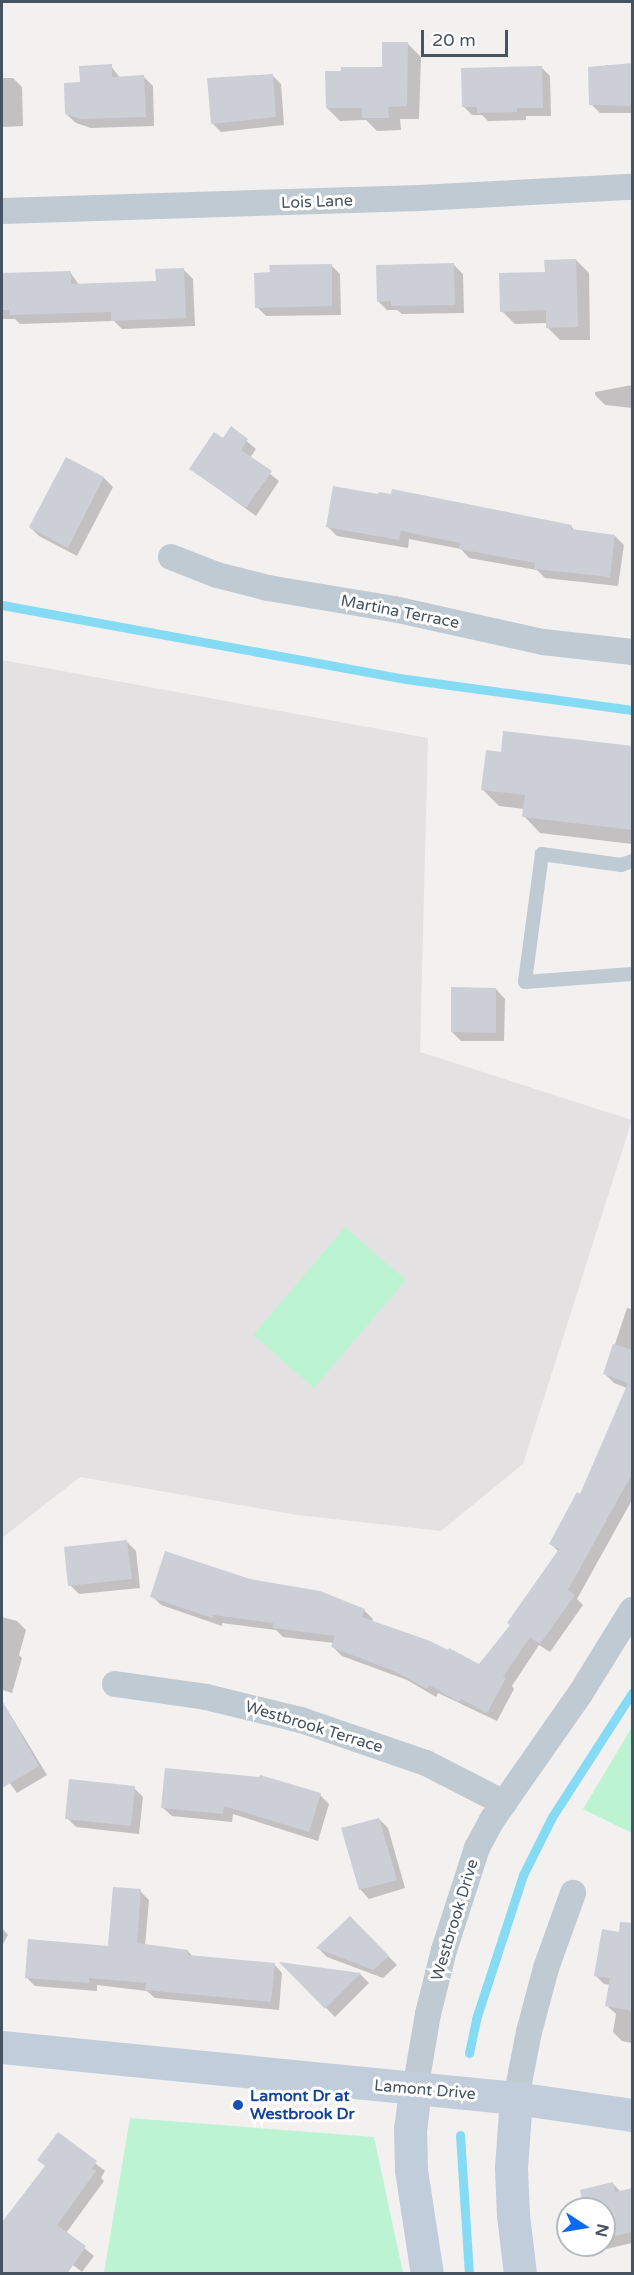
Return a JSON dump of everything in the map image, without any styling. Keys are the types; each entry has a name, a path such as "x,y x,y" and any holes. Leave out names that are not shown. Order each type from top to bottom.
{"street":[{"name":"Lois Lane","path":"2,211 419,198 633,187"},
{"name":"Martina Terrace","path":"171,557 218,576 268,588 394,609 543,642 633,652"},
{"name":"Westbrook Drive","path":"427,2274 411,2170 410,2128 428,2014 467,1872 482,1839 504,1803 580,1694 633,1610"},
{"name":"Westbrook Terrace","path":"115,1684 206,1697 301,1720 426,1763 504,1803"},
{"path":"520,2274 513,2215 511,2168 516,2098 529,2032 546,1968 573,1893"},
{"name":"Lamont Drive","path":"2,2047 415,2090 516,2098 633,2115"}],"lane":[{"path":"633,861 621,864 542,854 525,982 633,974"}],"shaded area":[{"path":"2,660 428,738 420,1052 632,1120 523,1464 441,1531 297,1515 80,1477 2,1538"}],"green space":[{"path":"345,1227 406,1280 314,1388 253,1335"},
{"path":"632,1727 632,1833 583,1809"},
{"path":"130,2118 374,2137 403,2273 104,2273"}],"building":[{"path":"382,42 408,42 407,106 388,107 389,118 362,118 362,108 326,108 325,71 341,71 341,67 382,67"},
{"path":"633,63 633,106 589,105 588,67"},
{"path":"112,64 112,77 144,75 146,117 81,119 65,114 64,83 80,82 79,66"},
{"path":"542,66 543,108 517,108 517,112 477,113 477,107 462,107 461,68"},
{"path":"273,74 276,117 211,124 207,78"},
{"path":"576,259 578,327 546,328 546,310 500,312 499,273 545,272 544,260"},
{"path":"454,263 455,305 391,306 391,301 377,302 376,265"},
{"path":"332,264 332,306 255,308 254,273 270,272 269,265"},
{"path":"184,268 186,318 111,321 111,312 9,315 10,310 2,310 2,273 71,271 71,284 156,281 155,269"},
{"path":"231,426 248,439 241,450 272,471 246,508 189,469 214,432 223,438"},
{"path":"66,457 104,477 68,548 29,527"},
{"path":"333,486 378,494 379,492 391,494 392,489 572,525 571,529 615,535 610,577 534,569 535,563 459,549 460,543 401,531 399,540 326,527"},
{"path":"503,731 633,746 633,830 522,817 525,795 481,790 486,750 501,752"},
{"path":"451,987 496,988 496,1033 451,1032"},
{"path":"613,1344 633,1350 633,1472 568,1590 575,1595 540,1644 530,1637 503,1677 506,1678 487,1713 461,1699 458,1702 429,1685 427,1689 396,1672 331,1647 335,1636 273,1628 273,1623 213,1615 213,1618 150,1597 165,1551 250,1579 320,1591 365,1609 362,1617 430,1641 448,1650 449,1648 479,1664 510,1625 507,1623 559,1549 549,1544 577,1492 580,1494 628,1383 603,1374"},
{"path":"127,1540 132,1579 68,1586 64,1547"},
{"path":"2,1701 39,1766 2,1788"},
{"path":"165,1768 259,1777 260,1775 321,1793 309,1832 224,1806 223,1814 161,1808"},
{"path":"69,1779 135,1786 131,1826 65,1819"},
{"path":"379,1818 397,1880 359,1890 341,1828"},
{"path":"113,1887 141,1889 137,1943 188,1950 188,1955 275,1963 271,2002 145,1990 146,1983 89,1978 89,1983 25,1978 28,1939 108,1946"},
{"path":"350,1916 389,1956 373,1970 316,1948"},
{"path":"620,1922 633,1923 633,2011 605,2006 610,1978 594,1976 602,1929 619,1932"},
{"path":"279,1962 361,1973 325,2009"},
{"path":"58,2132 97,2161 92,2169 96,2171 57,2225 86,2246 67,2274 2,2274 2,2222 45,2166 37,2160"},
{"path":"613,2182 615,2192 633,2188 633,2232 616,2236 616,2197 581,2197 580,2190"}],"waterway":[{"path":"2,605 406,679 632,710"},
{"path":"469,2053 476,2019 523,1875 552,1817 632,1693"},
{"path":"460,2135 469,2274"}],"place":[{"name":"Lamont Dr at Westbrook Dr","path":"238,2105"}]}
